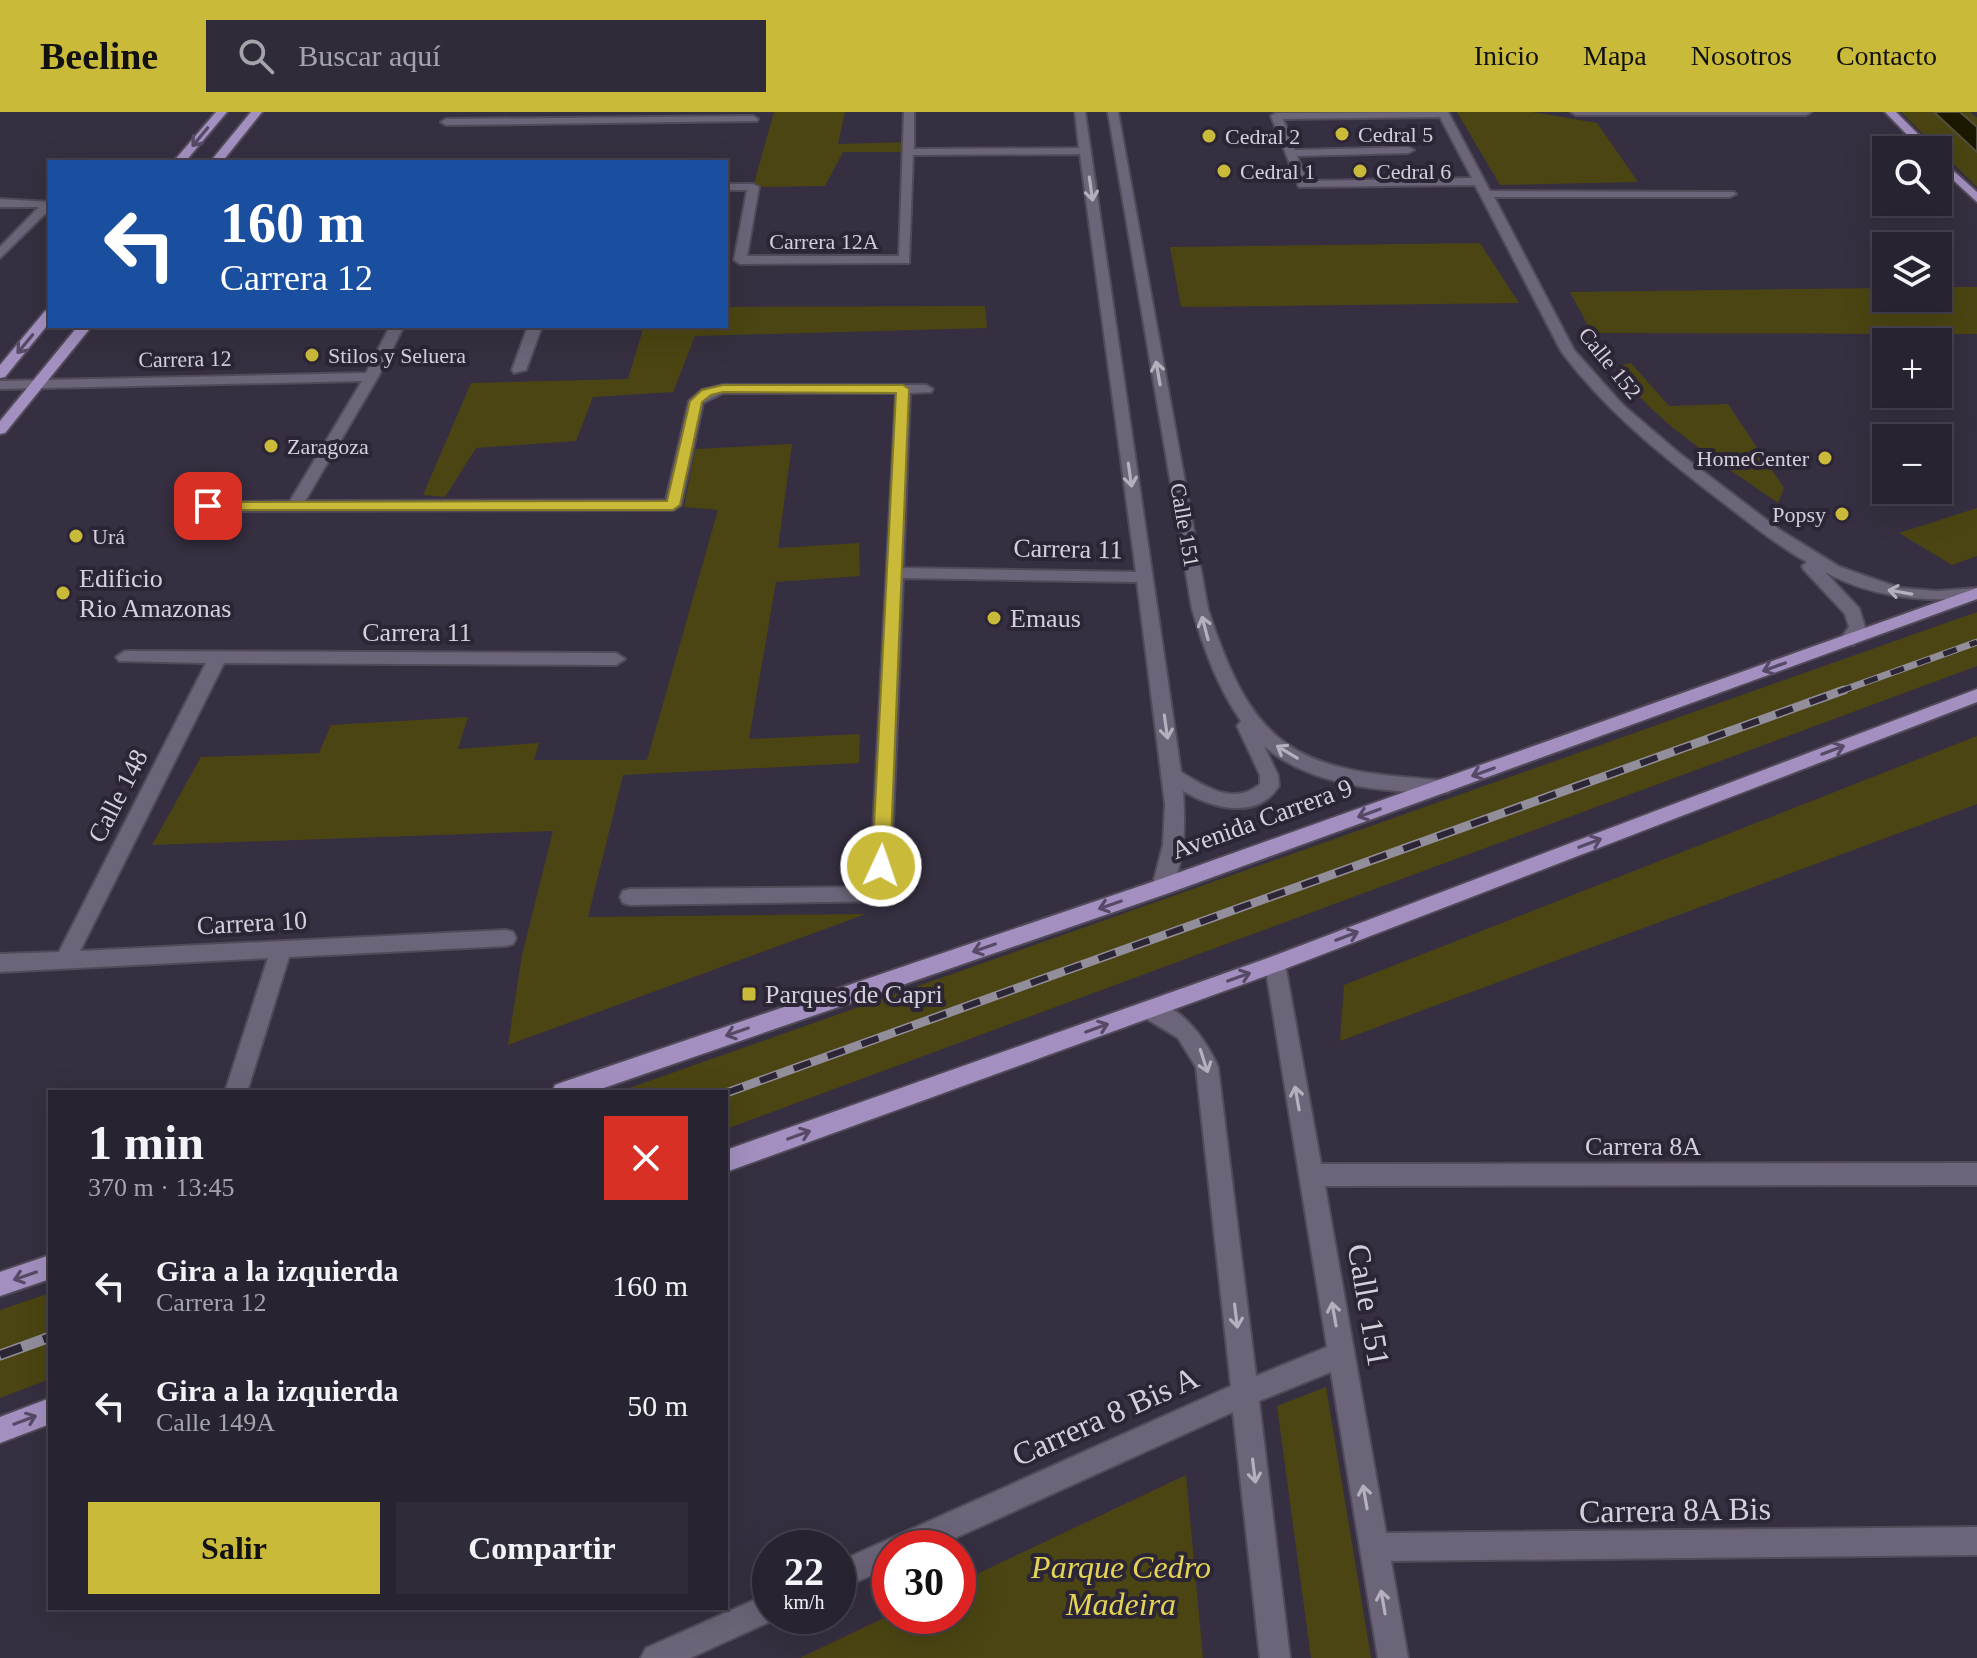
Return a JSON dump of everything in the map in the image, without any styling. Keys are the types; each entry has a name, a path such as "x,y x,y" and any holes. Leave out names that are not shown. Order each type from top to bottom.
{"main road":[{"path":"181,160 222,112"},
{"path":"218,160 257,112"},
{"path":"1890,112 1914,136"},
{"path":"1952,174 1977,199"},
{"path":"0,374 48,316"},
{"path":"0,430 83,328"},
{"name":"Avenida Carrera 9","path":"569,1090 1162,887 1977,593"},
{"path":"728,1160 1275,964 1977,695"},
{"path":"0,1284 48,1268"},
{"path":"0,1430 48,1412"}],"street":[{"path":"909,112 909,152 1085,151"},
{"name":"Calle 151","path":"1080,112 1172,775 1176,840 1172,863 1162,887"},
{"name":"Calle 151","path":"1113,112 1200,609 1210,648 1234,701 1263,736 1310,765 1338,776 1389,785 1442,787"},
{"path":"1576,112 1806,112"},
{"path":"1444,113 1276,116 1303,185 1730,194"},
{"name":"Calle 152","path":"1444,113 1568,351 1594,386 1634,426 1787,544 1832,571 1889,590 1922,595 1977,593"},
{"path":"446,122 502,117 753,119"},
{"path":"1290,153 1408,150"},
{"name":"Carrera 12A","path":"728,187 753,187 740,260 901,261 907,258 909,152"},
{"path":"0,203 45,203 44,216 0,254"},
{"path":"295,506 371,377 396,328"},
{"path":"519,370 534,328"},
{"name":"Carrera 12","path":"0,385 371,377"},
{"path":"208,506 673,505 696,401 707,393 723,389 926,389"},
{"path":"630,897 880,895 903,389"},
{"name":"Calle 152","path":"1787,544 1853,612 1857,627 1848,641"},
{"name":"Carrera 11","path":"894,573 1144,577"},
{"name":"Carrera 11","path":"125,657 616,659"},
{"name":"Calle 148","path":"65,960 218,657"},
{"path":"1172,775 1217,800 1237,803 1251,801 1270,786 1269,775 1234,701"},
{"name":"Carrera 10","path":"0,963 506,938"},
{"path":"237,1090 281,949"},
{"name":"Calle 151","path":"1275,964 1393,1658"},
{"path":"1150,1010 1178,1022 1196,1041 1207,1067 1275,1658"},
{"name":"Carrera 8A","path":"1310,1175 1977,1174"},
{"name":"Carrera 8 Bis A","path":"941,1530 1245,1393 1341,1355"},
{"name":"Carrera 8A Bis","path":"1374,1547 1977,1541"},
{"path":"656,1658 752,1615"}],"green space":[{"path":"774,112 845,112 838,144 909,142 909,152 843,152 825,186 753,187"},
{"path":"1457,112 1532,112 1597,123 1638,182 1500,185"},
{"path":"1901,112 1970,112 1977,118 1977,187 1952,162 1952,136 1925,136"},
{"path":"1480,243 1519,303 1181,307 1170,247"},
{"path":"1952,287 1977,287 1977,334 1952,334 1952,328 1872,328 1872,334 1592,333 1570,292 1872,288 1872,312 1952,312"},
{"path":"985,306 987,328 695,336 673,392 593,397 576,441 476,448 445,497 423,495 471,383 628,379 643,328 728,328 728,307"},
{"path":"1631,363 1669,406 1728,404 1784,488 1778,503 1666,422 1645,403 1619,366"},
{"path":"792,444 778,548 859,543 860,576 776,582 749,739 860,734 859,763 623,775 588,917 866,914 508,1045 522,955 553,831 152,845 201,757 319,753 331,725 468,717 458,749 539,743 534,760 647,760 718,510 684,507 695,449"},
{"path":"1977,508 1977,556 1952,565 1899,533"},
{"path":"1977,612 1977,666 728,1128 728,1090 624,1090"},
{"path":"1977,736 1977,804 1340,1041 1344,985"},
{"path":"48,1294 48,1380 0,1398 0,1310"},
{"path":"1326,1387 1371,1658 1311,1658 1277,1406"},
{"name":"Parque Cedro Madeira","path":"1186,1475 1203,1658 800,1658 856,1634 872,1624 872,1634 976,1634 976,1574"}],"shaded area":[{"path":"1934,112 1960,112 1977,127 1977,152"}],"railway":[{"path":"1838,692 1977,642"},
{"path":"728,1092 1844,690"},
{"path":"0,1355 48,1338"}],"place":[{"name":"Cedral 5","path":"1342,134"},
{"name":"Cedral 2","path":"1209,136"},
{"name":"Cedral 1","path":"1224,171"},
{"name":"Cedral 6","path":"1360,171"},
{"name":"Stilos y Seluera","path":"312,355"},
{"name":"Zaragoza","path":"271,446"},
{"name":"HomeCenter","path":"1825,458"},
{"name":"Popsy","path":"1842,514"},
{"name":"Urá","path":"76,536"},
{"name":"Edificio Rio Amazonas","path":"63,593"},
{"name":"Emaus","path":"994,618"},
{"name":"Parques de Capri","path":"749,994"}],"route":[{"path":"208,506 673,505 696,401 707,393 723,389 903,389 881,866"}]}
